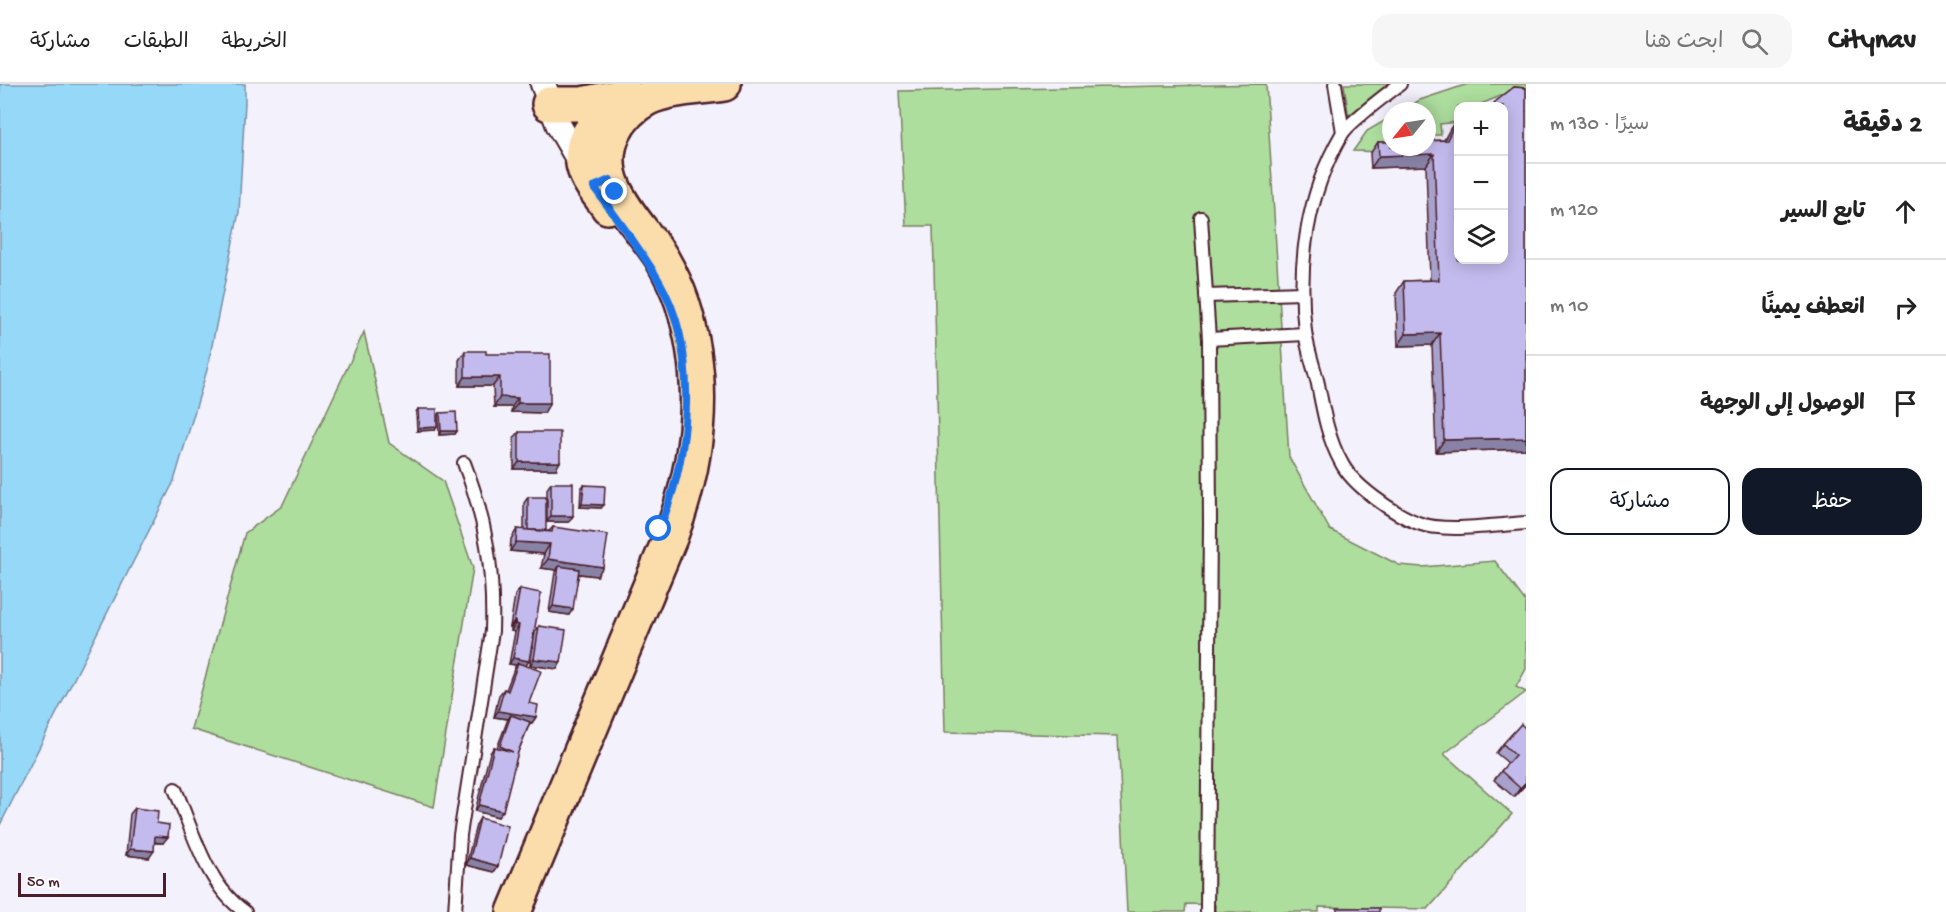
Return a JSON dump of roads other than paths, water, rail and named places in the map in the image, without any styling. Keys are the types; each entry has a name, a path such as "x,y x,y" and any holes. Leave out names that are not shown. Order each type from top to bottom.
{"main road":[{"path":"596,179 607,166 611,138 617,125 637,105 663,94 724,84"},
{"path":"499,912 558,766 667,510 684,440 686,414 683,363 676,321 659,282 596,179 583,147 586,137 606,113 639,89"},
{"path":"546,94 582,105 639,89"},
{"path":"514,912 670,538 690,479 695,448 698,386 695,357 682,301 661,257 622,204 596,179"}],"street":[{"path":"546,94 567,141 596,179"}],"lane":[{"path":"1335,84 1343,132"},
{"path":"1400,84 1343,132 1314,196 1304,248 1302,293 1305,334 1327,424 1341,464 1367,492 1394,512 1420,524 1462,528 1526,523"},
{"path":"1202,218 1209,339 1207,912"},
{"path":"1206,296 1302,293"},
{"path":"1209,339 1305,334"},
{"path":"455,912 460,835 492,631 493,602 492,573 484,526 464,463"},
{"path":"175,789 212,876 227,897 245,912"}],"water":[{"path":"0,84 245,84 245,102 239,212 207,370 174,481 0,825"}]}
